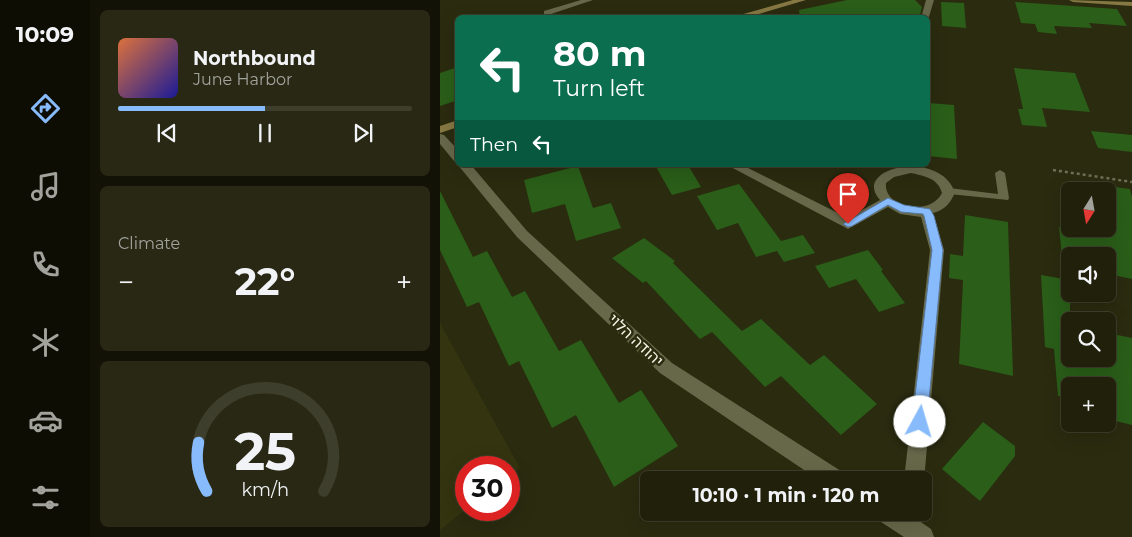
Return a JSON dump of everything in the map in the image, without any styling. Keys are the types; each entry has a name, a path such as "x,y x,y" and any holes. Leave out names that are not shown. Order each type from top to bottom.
{"street":[{"path":"547,15 551,0"},
{"path":"547,15 589,0"},
{"path":"743,15 802,0"},
{"path":"926,15 930,0"},
{"path":"1073,0 1132,4"},
{"path":"440,130 455,124"},
{"path":"440,137 455,154"},
{"name":"יהודה הלוי","path":"466,167 522,234 666,368 823,471"},
{"path":"737,167 848,224 888,201"},
{"path":"900,167 932,174 940,178 949,191 949,198 945,204 937,209 926,211 901,208 888,201 880,190 880,182 885,176 900,167"},
{"path":"915,471 937,250 926,211"}],"lane":[{"path":"949,191 1004,198 1000,173"}],"path":[{"path":"1054,170 1132,182"}],"shaded area":[{"path":"440,323 513,456 455,456 455,518 440,530"}],"building":[{"path":"847,0 915,0 922,7 920,15 800,15 799,10"},
{"path":"941,2 964,3 966,28 942,26"},
{"path":"1015,2 1117,9 1127,26 1089,23 1092,28 1054,26 1057,34 1038,32 1035,24 1021,23"},
{"path":"455,68 455,101 440,106 440,73"},
{"path":"1014,68 1075,73 1090,112 1042,108 1047,127 1022,125 1018,109 1023,109"},
{"path":"930,103 954,105 957,159 930,156"},
{"path":"1091,131 1132,135 1132,152 1098,148"},
{"path":"578,167 593,208 611,203 621,228 576,241 565,204 532,213 524,180"},
{"path":"656,167 689,167 701,187 672,195"},
{"path":"739,184 781,241 803,235 815,253 784,262 777,251 756,257 738,223 717,230 697,196"},
{"path":"1116,187 1130,189 1132,197 1132,279 1116,276 1116,247 1061,247 1059,227 1061,227 1061,238 1116,238"},
{"path":"440,191 473,257 487,251 512,297 525,291 559,351 581,340 619,403 641,390 678,446 614,487 576,415 552,428 519,361 509,366 479,302 467,307 440,250"},
{"path":"965,215 1008,222 1013,376 959,364 963,280 949,278 950,254 963,256"},
{"path":"644,238 675,261 673,263 742,331 761,319 810,365 824,355 877,404 841,435 781,376 765,387 712,332 700,339 646,281 643,283 612,258"},
{"path":"868,250 905,303 879,312 856,279 829,288 815,266"},
{"path":"1041,275 1061,278 1061,302 1070,302 1070,312 1061,312 1061,367 1116,367 1116,335 1132,338 1132,425 1116,421 1116,377 1061,377 1061,396 1058,396 1054,349 1045,347"},
{"path":"983,422 1015,446 1015,456 980,501 942,469"}],"route":[{"path":"848,224 888,201 901,208 926,211 929,216 937,250 920,422"}]}
